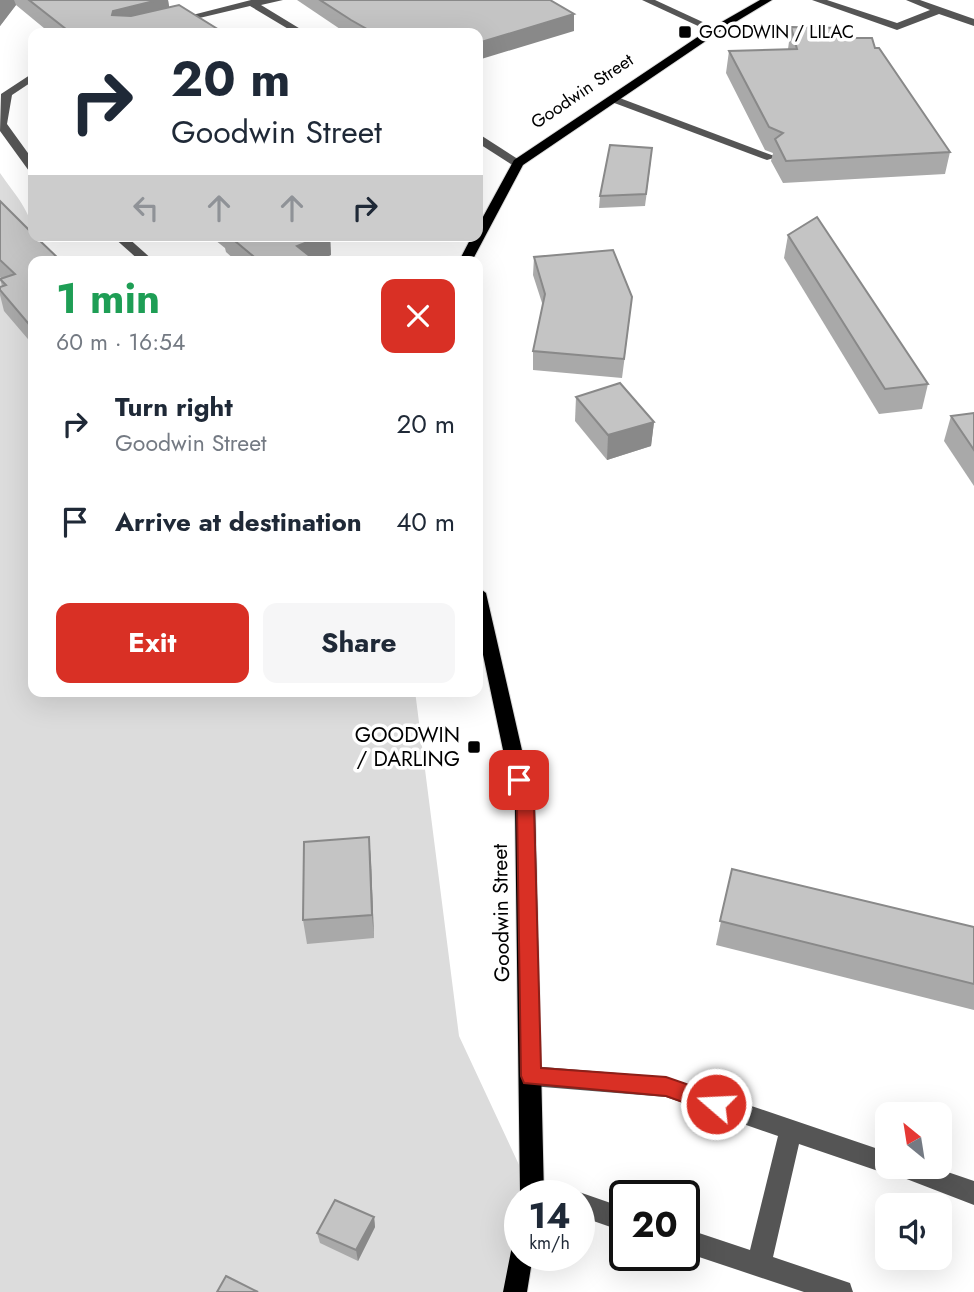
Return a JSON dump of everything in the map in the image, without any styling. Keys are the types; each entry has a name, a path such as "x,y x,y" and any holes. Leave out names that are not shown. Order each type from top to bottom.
{"main road":[{"name":"Goodwin Street","path":"483,228 519,163 715,30 767,0"},
{"name":"Goodwin Street","path":"483,616 525,807 531,1076 539,1180"},
{"path":"515,1292 519,1271"}],"street":[{"path":"161,24 251,3 278,0"},
{"path":"647,0 715,30"},
{"path":"817,0 897,27 939,10"},
{"path":"911,0 974,23"},
{"path":"251,3 294,28"},
{"path":"28,79 7,94 1,124 28,161"},
{"path":"612,99 771,157"},
{"path":"483,141 519,163"},
{"path":"125,242 142,256"},
{"path":"531,1076 666,1087 875,1159"},
{"path":"759,1265 791,1130"},
{"path":"937,1180 974,1193"},
{"path":"700,1245 841,1292"}],"shaded area":[{"path":"0,173 28,215 28,242 39,242 45,256 28,256 28,697 416,697 459,1036 526,1180 504,1180 504,1271 519,1271 512,1292 0,1292"}],"building":[{"path":"29,0 158,0 113,11 112,15 131,16 179,5 216,28 65,28"},
{"path":"320,0 550,0 574,14 483,41 483,28 365,28"},
{"path":"791,27 845,28 847,38 872,38 875,48 879,48 950,152 786,161 775,139 783,133 769,127 729,51 797,49"},
{"path":"610,145 652,148 646,194 600,196"},
{"path":"0,201 28,229 28,242 41,242 56,256 28,256 28,323 0,290 0,287 6,285 0,279 15,274 0,260"},
{"path":"817,217 928,384 885,389 788,235"},
{"path":"236,242 307,242 297,246 310,256 253,256"},
{"path":"613,250 632,297 624,359 533,351 545,294 534,257"},
{"path":"620,383 654,422 608,435 576,397"},
{"path":"974,413 974,450 951,416"},
{"path":"369,837 372,915 303,920 304,842"},
{"path":"732,869 974,927 974,984 720,921"},
{"path":"335,1200 374,1217 356,1250 317,1233"},
{"path":"226,1276 258,1292 217,1292"}],"place":[{"name":"GOODWIN / LILAC","path":"685,32"},
{"name":"GOODWIN / DARLING","path":"474,747"}],"route":[{"path":"519,780 525,807 531,1076 666,1087 716,1104"}]}
